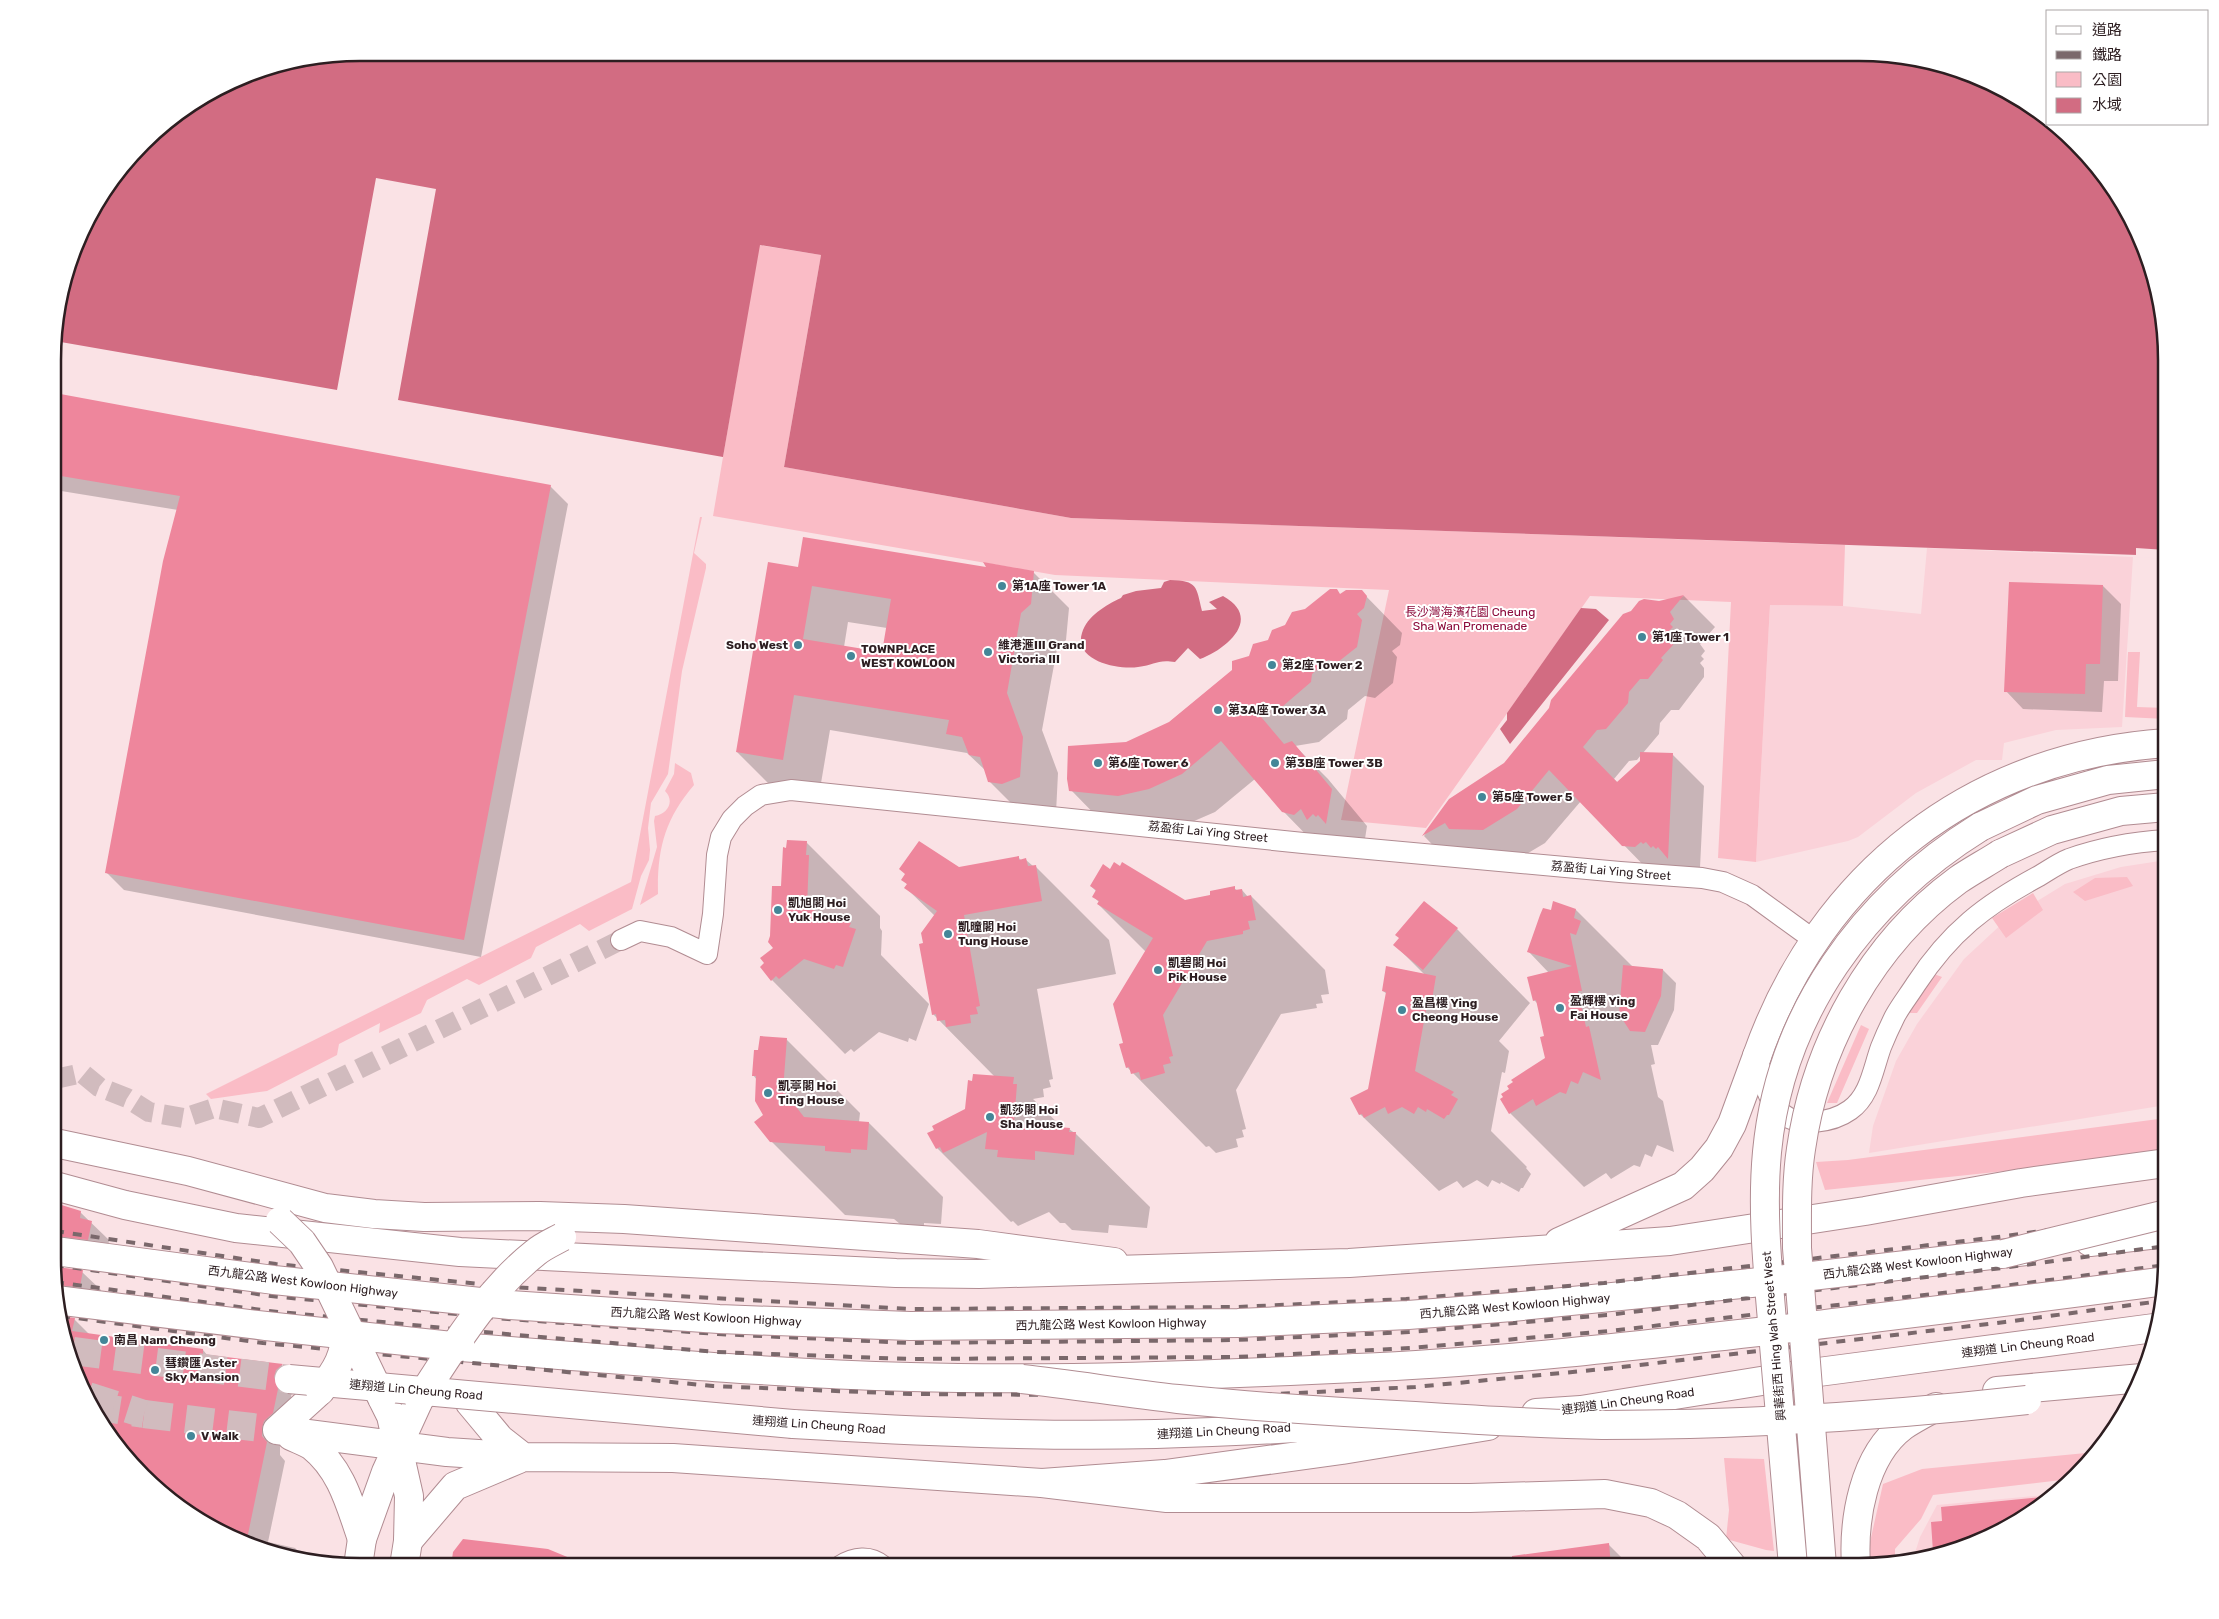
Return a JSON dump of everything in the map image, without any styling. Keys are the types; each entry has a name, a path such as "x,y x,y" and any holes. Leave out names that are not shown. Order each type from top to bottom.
{"main road":[{"path":"1541,1250 1683,1186 1702,1169 1719,1148 1732,1124 1779,1002 1797,966 1833,914 1881,862 1915,833 1951,809 1990,787 2027,771 2098,751 2158,744"},
{"name":"興華街西 Hing Wah Street West","path":"1792,1558 1765,1210 1767,1150 1778,1091 1794,1042 1807,1013 1846,947 1882,905 1916,873 1948,847 1980,828 2037,800 2108,780 2158,775"},
{"path":"1821,1558 1797,1248 1797,1196 1800,1149 1815,1082 1834,1033 1870,971 1895,939 1921,911 1958,880 2000,854 2052,830 2121,811 2158,808"},
{"path":"61,1145 188,1171 324,1208 374,1214 424,1217 540,1216 624,1219 978,1244 1163,1269"},
{"path":"61,1188 125,1205 236,1228 460,1252 896,1274 979,1274 1349,1263 1670,1241 1865,1211 2022,1183 2158,1164"},
{"path":"188,1171 238,1195 280,1221 302,1242 319,1267 346,1328 391,1416 409,1496 406,1554"},
{"path":"2003,1254 2158,1216"},
{"path":"359,1558 362,1539 374,1501 419,1400 462,1332 517,1268 537,1251 562,1237 591,1226 624,1219"},
{"name":"西九龍公路 West Kowloon Highway","path":"61,1252 274,1280 510,1305 720,1319 910,1326 1238,1323 1408,1315 1606,1299 2003,1254 2158,1234"},
{"path":"64,1301 412,1342 715,1368 833,1374 1022,1379 1404,1366 1602,1350 2005,1303 2157,1282"},
{"path":"277,1430 320,1391 335,1371 345,1349 346,1328"},
{"name":"連翔道 Lin Cheung Road","path":"289,1379 793,1424 922,1432 1156,1434 1340,1426 1580,1410 1811,1373 2150,1329"},
{"path":"449,1354 457,1380 470,1404 500,1439 523,1457"},
{"path":"1022,1379 1180,1399 1328,1411 1482,1421 1599,1425 1744,1423 1830,1419 1918,1412 2127,1390"},
{"path":"1856,1558 1856,1527 1860,1499 1877,1457 1902,1427 1942,1403 1978,1394 2132,1379"},
{"path":"1042,1483 1165,1474 1342,1450 1580,1410"},
{"path":"277,1430 398,1447 523,1457 673,1458 1042,1483 1167,1498 1411,1499 1605,1494 1651,1503 1677,1516 1708,1537 1725,1558"},
{"path":"277,1430 311,1445 333,1467 344,1486 362,1539"},
{"path":"406,1554 455,1486 523,1457"}],"street":[{"name":"荔盈街 Lai Ying Street","path":"621,940 640,931 671,937 707,954 713,914 716,855 721,837 732,819 745,806 761,796 791,790 1323,845 1702,878 1723,882 1752,895 1814,940"},
{"path":"1757,1056 1764,1086 1779,1112 1793,1120 1808,1123 1837,1117 1850,1110 1862,1100 1897,1012 1929,964 1964,926 2001,896 2069,860 2137,842 2158,841"}],"shaded area":[{"path":"1927,548 2133,557 2122,727 2056,730 2004,743 2002,760 1976,760 1916,793 1858,837 1848,841 1756,862 1770,605 1843,606 1921,614"},
{"path":"2158,861 2158,1106 1869,1153 1873,1126 1896,1061 1917,1024 1964,959 2006,920 2065,884 2121,867"},
{"path":"2042,1495 1991,1527 1955,1542 1915,1552 1920,1537 1937,1505"}],"green space":[{"name":"長沙灣海濱花園 Cheung Sha Wan Promenade","path":"759,245 821,255 784,467 1071,518 1845,545 1843,606 1770,605 1756,862 1718,858 1731,602 1590,596 1426,828 1341,820 1389,590 1055,575 713,516"},
{"path":"700,517 702,517 694,553 706,564 706,568 682,671 668,774 651,803 648,828 649,860 641,876 632,909 589,931 580,924 536,947 531,958 479,985 467,979 427,1000 421,1013 379,1033 380,1023 339,1044 337,1055 267,1091 211,1099 206,1094 631,882"},
{"path":"2128,652 2140,652 2137,707 2158,708 2158,719 2125,717"},
{"path":"675,763 691,773 694,785 676,810 665,835 659,863 658,894 640,905 657,847 655,816 663,813 669,806 668,795 665,791 674,774"},
{"path":"2127,877 2133,886 2085,901 2073,892 2095,878"},
{"path":"2033,893 2043,910 2006,938 1992,918"},
{"path":"1934,974 1942,977 1917,1013 1906,1013"},
{"path":"1861,1025 1869,1029 1837,1103 1827,1103"},
{"path":"2158,1119 2158,1155 1825,1190 1816,1162 1848,1160"},
{"path":"2086,1453 2059,1480 1933,1495 1921,1519 1895,1549 1895,1555 1868,1557 1868,1551 1883,1484 1922,1469"},
{"path":"1724,1458 1764,1459 1774,1551 1726,1539 1729,1510"}],"water":[{"path":"361,61 1878,62 1936,71 1973,84 2008,101 2041,123 2070,149 2096,178 2118,211 2142,264 2148,283 2155,321 2158,361 2158,556 1071,518 784,467 821,255 760,245 723,457 398,400 436,189 376,178 337,390 62,342 67,302 77,264 101,211 123,178 149,149 178,123 194,112 228,92 283,71 321,64"},
{"path":"1170,580 1186,582 1194,586 1197,590 1202,611 1217,609 1209,602 1223,596 1235,605 1240,614 1240,623 1237,632 1221,648 1200,659 1188,648 1175,662 1160,662 1130,668 1100,662 1084,651 1081,643 1082,633 1084,627 1093,616 1123,595 1136,591 1161,588 1164,582"},
{"path":"1581,608 1596,609 1609,620 1510,744 1500,729 1507,720 1507,713"}],"pier":[{"path":"2136,548 2158,549 2158,558 2136,557"}],"building":[{"path":"61,394 551,485 464,940 105,873 163,561 180,496 61,476"},
{"name":"Soho West","path":"803,537 986,567 983,562 1034,571 1031,604 1021,613 1007,693 1023,737 1020,777 1002,784 988,782 980,757 969,755 962,737 946,734 949,720 794,695 783,760 736,752 768,562 798,567","holes":["812,586 891,599 882,652 803,639"]},
{"path":"2009,582 2103,585 2100,664 2086,664 2085,694 2004,692"},
{"path":"1330,589 1337,589 1340,594 1346,590 1362,590 1367,596 1364,608 1357,614 1362,620 1357,647 1338,662 1328,660 1312,674 1311,682 1283,706 1256,711 1284,744 1292,741 1332,789 1326,824 1318,815 1316,817 1313,814 1307,820 1301,809 1294,815 1282,812 1221,741 1182,774 1149,789 1118,796 1069,791 1067,779 1068,746 1126,742 1169,722 1232,670 1232,661 1249,656 1253,644 1268,640 1272,630 1285,625 1292,612 1305,609"},
{"path":"1684,595 1670,612 1674,619 1670,624 1673,627 1669,631 1674,635 1673,645 1661,658 1663,660 1648,679 1640,679 1629,692 1628,703 1606,729 1597,730 1583,747 1617,782 1640,761 1640,752 1673,753 1668,859 1658,847 1656,849 1653,846 1651,848 1646,842 1643,844 1641,842 1635,847 1622,846 1549,770 1517,809 1483,830 1449,829 1445,823 1422,836 1449,799 1504,763 1549,708 1551,700 1623,614 1631,611 1639,601 1644,599 1659,601"},
{"name":"凱旭閣 Hoi Yuk House","path":"787,840 807,841 806,855 809,855 807,908 851,923 849,927 856,929 843,967 836,965 834,969 804,959 779,979 776,976 771,981 760,967 764,963 760,958 773,948 768,942 770,936 772,886 781,886 783,847 786,848"},
{"name":"凱曈閣 Hoi Tung House","path":"919,841 959,867 1019,856 1019,860 1026,858 1028,866 1036,865 1042,901 964,915 980,1006 976,1007 978,1014 970,1015 971,1023 946,1027 945,1020 937,1021 936,1014 932,1015 919,944 923,943 921,933 937,911 904,888 907,884 901,880 905,874 899,869"},
{"name":"凱碧閣 Hoi Pik House","path":"1114,862 1120,866 1122,862 1185,900 1210,895 1210,891 1235,886 1235,890 1242,889 1243,897 1251,895 1256,920 1248,921 1250,929 1243,931 1243,934 1207,941 1163,1015 1173,1056 1169,1057 1171,1063 1163,1065 1165,1073 1141,1080 1139,1072 1131,1074 1129,1067 1126,1068 1119,1044 1123,1043 1113,1004 1153,938 1097,904 1099,901 1092,897 1096,890 1090,886 1103,864 1110,869"},
{"path":"1424,901 1458,928 1423,970 1393,945 1399,938 1395,935"},
{"name":"盈輝樓 Ying Fai House","path":"1553,901 1576,909 1574,918 1581,921 1576,935 1570,933 1582,991 1578,991 1586,1027 1589,1026 1601,1080 1583,1072 1578,1084 1571,1081 1566,1094 1560,1092 1536,1106 1533,1099 1509,1114 1500,1099 1503,1097 1501,1094 1509,1089 1507,1086 1513,1082 1511,1080 1545,1058 1540,1037 1544,1036 1536,1000 1533,1001 1527,977 1572,966 1527,952 1543,908 1551,910"},
{"path":"1623,965 1663,969 1661,996 1645,1032 1630,1031 1619,1014"},
{"name":"盈昌樓 Ying Cheong House","path":"1386,966 1436,976 1432,1000 1428,999 1415,1071 1454,1092 1451,1095 1458,1099 1449,1115 1444,1119 1427,1109 1426,1112 1418,1107 1414,1114 1402,1107 1388,1114 1385,1107 1364,1118 1362,1114 1359,1115 1350,1098 1368,1089 1386,992 1382,991"},
{"name":"凱葶閣 Hoi Ting House","path":"760,1036 787,1038 783,1090 804,1117 869,1122 867,1150 851,1149 851,1153 825,1151 825,1146 770,1142 754,1122 763,1115 755,1101 756,1076 752,1076 754,1050 758,1050"},
{"name":"凱莎閣 Hoi Sha House","path":"973,1074 1014,1077 1013,1084 1017,1084 1014,1123 1070,1128 1069,1132 1076,1132 1074,1155 1035,1151 1035,1160 997,1157 998,1150 985,1149 987,1132 943,1153 940,1147 936,1149 927,1133 934,1130 932,1126 965,1109 968,1080 972,1081"},
{"path":"61,1205 81,1211 80,1218 92,1221 88,1240 61,1237"},
{"path":"61,1268 83,1270 80,1287 63,1286"},
{"name":"V Walk","path":"67,1317 75,1318 72,1331 203,1349 203,1354 283,1364 276,1370 274,1377 278,1389 273,1413 264,1421 262,1428 262,1436 267,1442 248,1536 211,1518 178,1496 149,1470 123,1441 92,1391 77,1355"},
{"path":"2039,1497 1991,1527 1933,1549 1931,1522 1942,1521 1941,1507"},
{"path":"463,1539 548,1549 570,1558 452,1558 453,1552"},
{"path":"1609,1543 1610,1558 1512,1558 1512,1556"}],"tunnel":[{"path":"61,1078 82,1073 99,1087 127,1098 149,1112 184,1118 214,1108 259,1118 621,940"},
{"path":"76,1351 289,1379"},
{"path":"96,1399 144,1414"},
{"path":"101,1407 144,1414"},
{"path":"144,1414 277,1430"}],"railway":[{"path":"61,1232 276,1264 511,1287 911,1309 1238,1307 1406,1299 1604,1283 1998,1237 2158,1215"},
{"path":"61,1266 271,1296 508,1319 718,1334 910,1343 1236,1340 1409,1332 1607,1315 2002,1268 2158,1247"},
{"path":"63,1283 269,1311 717,1352 910,1359 1236,1357 1411,1348 1609,1331 2003,1286 2158,1266"},
{"path":"67,1317 263,1343 713,1386 911,1394 1238,1396 1415,1387 1614,1368 2005,1322 2154,1302"}],"place":[{"name":"第1A座 Tower 1A","path":"1002,586"},
{"name":"第1座 Tower 1","path":"1642,637"},
{"name":"Soho West","path":"798,645"},
{"name":"維港滙III Grand Victoria III","path":"988,652"},
{"name":"TOWNPLACE WEST KOWLOON","path":"851,656"},
{"name":"第2座 Tower 2","path":"1272,665"},
{"name":"第3A座 Tower 3A","path":"1218,710"},
{"name":"第6座 Tower 6","path":"1098,763"},
{"name":"第3B座 Tower 3B","path":"1275,763"},
{"name":"第5座 Tower 5","path":"1482,797"},
{"name":"凱旭閣 Hoi Yuk House","path":"778,910"},
{"name":"凱曈閣 Hoi Tung House","path":"948,934"},
{"name":"凱碧閣 Hoi Pik House","path":"1158,970"},
{"name":"盈輝樓 Ying Fai House","path":"1560,1008"},
{"name":"盈昌樓 Ying Cheong House","path":"1402,1010"},
{"name":"凱葶閣 Hoi Ting House","path":"768,1093"},
{"name":"凱莎閣 Hoi Sha House","path":"990,1117"},
{"name":"南昌 Nam Cheong","path":"104,1340"},
{"name":"彗鑽匯 Aster Sky Mansion","path":"155,1370"},
{"name":"V Walk","path":"191,1436"}]}
